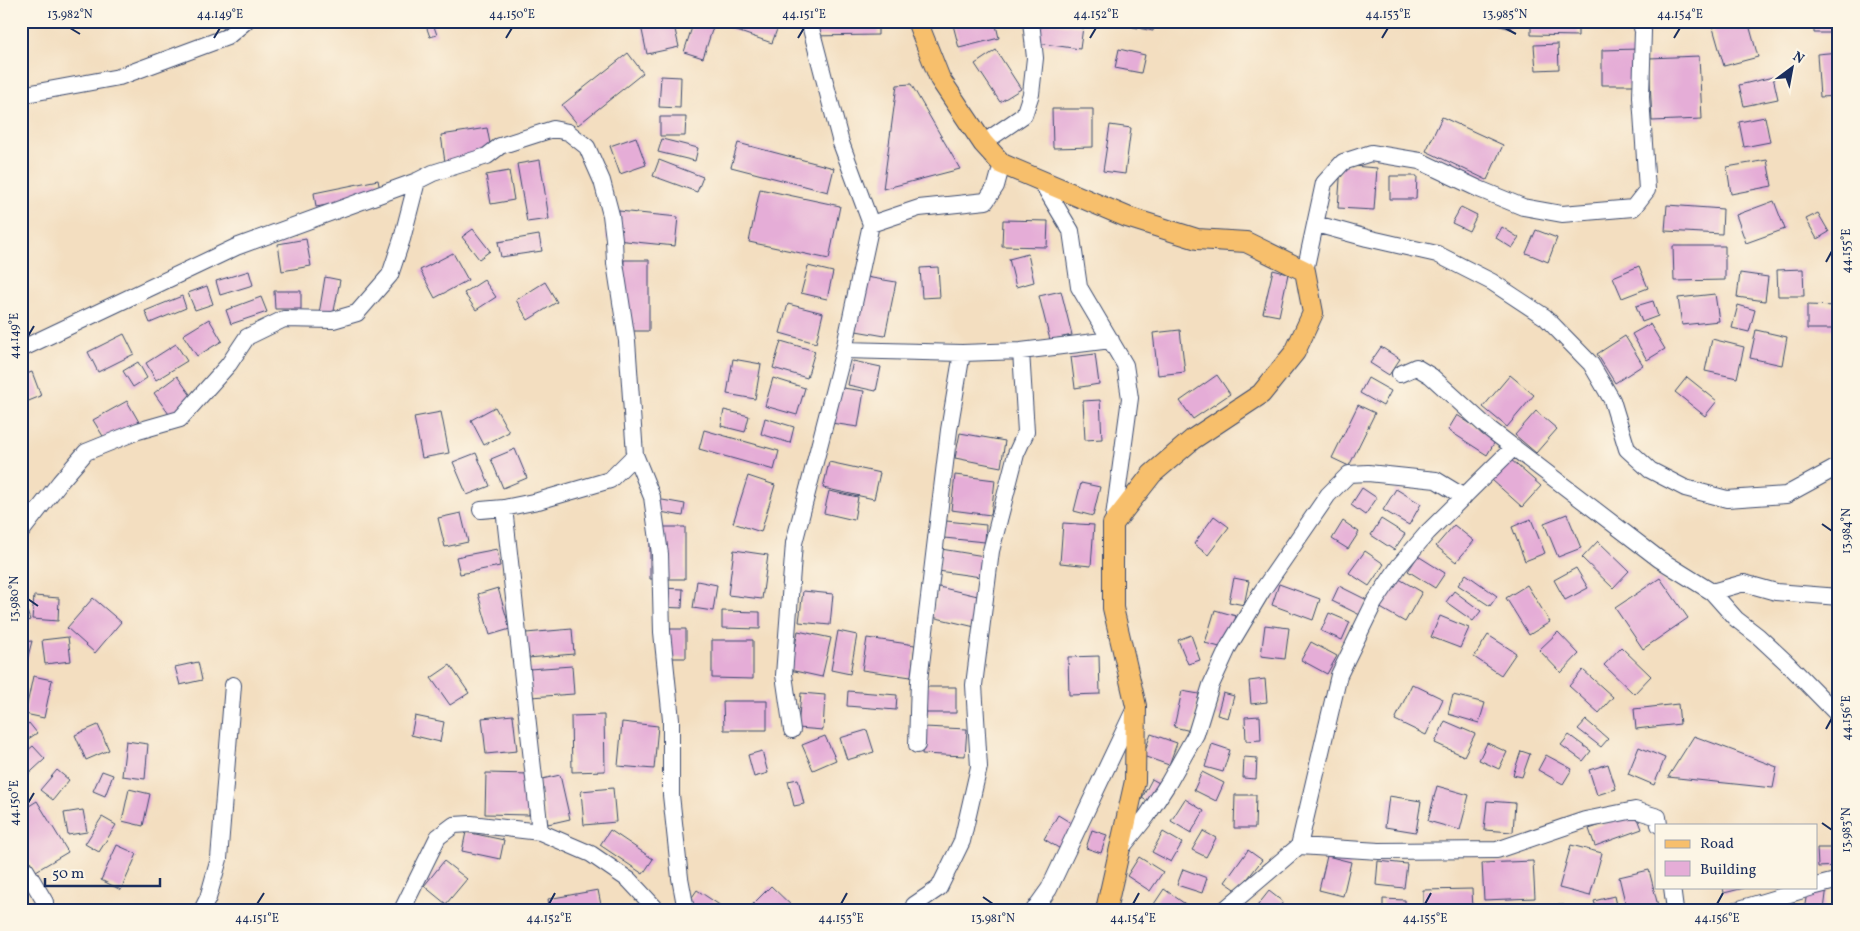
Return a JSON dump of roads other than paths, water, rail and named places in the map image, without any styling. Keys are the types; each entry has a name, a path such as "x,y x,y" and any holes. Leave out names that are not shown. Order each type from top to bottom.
{"main road":[{"path":"917,21 940,79 983,143 1002,164 1127,217 1197,239 1246,242 1305,271 1313,313 1295,352 1261,394 1193,439 1152,474 1113,524 1113,608 1136,706 1135,781 1106,910"}],"street":[{"path":"21,95 119,77 226,37 246,21"},
{"path":"792,730 784,676 794,543 844,350 871,224 841,142 810,21"},
{"path":"983,143 1024,115 1032,94 1035,58 1031,21"},
{"path":"1305,271 1324,183 1343,162 1371,153 1420,161 1479,189 1523,207 1562,214 1633,208 1647,190 1641,96 1642,31 1640,21"},
{"path":"21,349 236,247 417,181 433,173 487,156 500,146 553,129 568,132 587,147 602,181 611,215 615,263 627,341 635,454 652,497 660,554 662,632 672,720 671,795 680,878 686,910"},
{"path":"871,224 919,208 986,201 996,186 1002,164"},
{"path":"21,532 86,452 138,431 180,419 229,364 247,337 284,319 333,320 357,312 390,275 417,181"},
{"path":"1041,181 1070,231 1079,287 1125,365 1130,398 1113,524"},
{"path":"1316,224 1437,254 1492,282 1545,317 1591,364 1612,400 1627,449 1650,470 1685,488 1727,499 1786,495 1839,466"},
{"path":"844,350 962,353 1021,352 1111,340"},
{"path":"914,905 939,888 962,841 979,767 974,685 990,560 1016,454 1026,432 1021,352"},
{"path":"917,745 920,681 949,430 962,353"},
{"path":"1400,374 1416,367 1431,376 1487,427 1514,448 1659,559 1712,592 1736,619 1787,663 1839,716"},
{"path":"1224,910 1299,846 1339,675 1374,603 1399,566 1428,532 1514,448"},
{"path":"481,510 504,508 566,494 610,480 635,454"},
{"path":"1120,850 1147,816 1196,734 1211,685 1229,646 1262,592 1328,495 1349,474 1368,473 1436,480 1464,497"},
{"path":"504,508 540,832"},
{"path":"1712,592 1744,584 1776,592 1839,597"},
{"path":"202,910 208,898 219,859 233,685"},
{"path":"1034,910 1049,889 1136,706"},
{"path":"1299,846 1379,851 1497,850 1585,820 1635,810 1658,818 1659,824"},
{"path":"402,910 438,836 454,825 471,824 540,832 591,854 629,880 657,910"},
{"path":"21,868 26,870 45,902 45,910"},
{"path":"1818,885 1839,880"},
{"path":"1672,888 1675,910"},
{"path":"1736,910 1810,888"}]}
